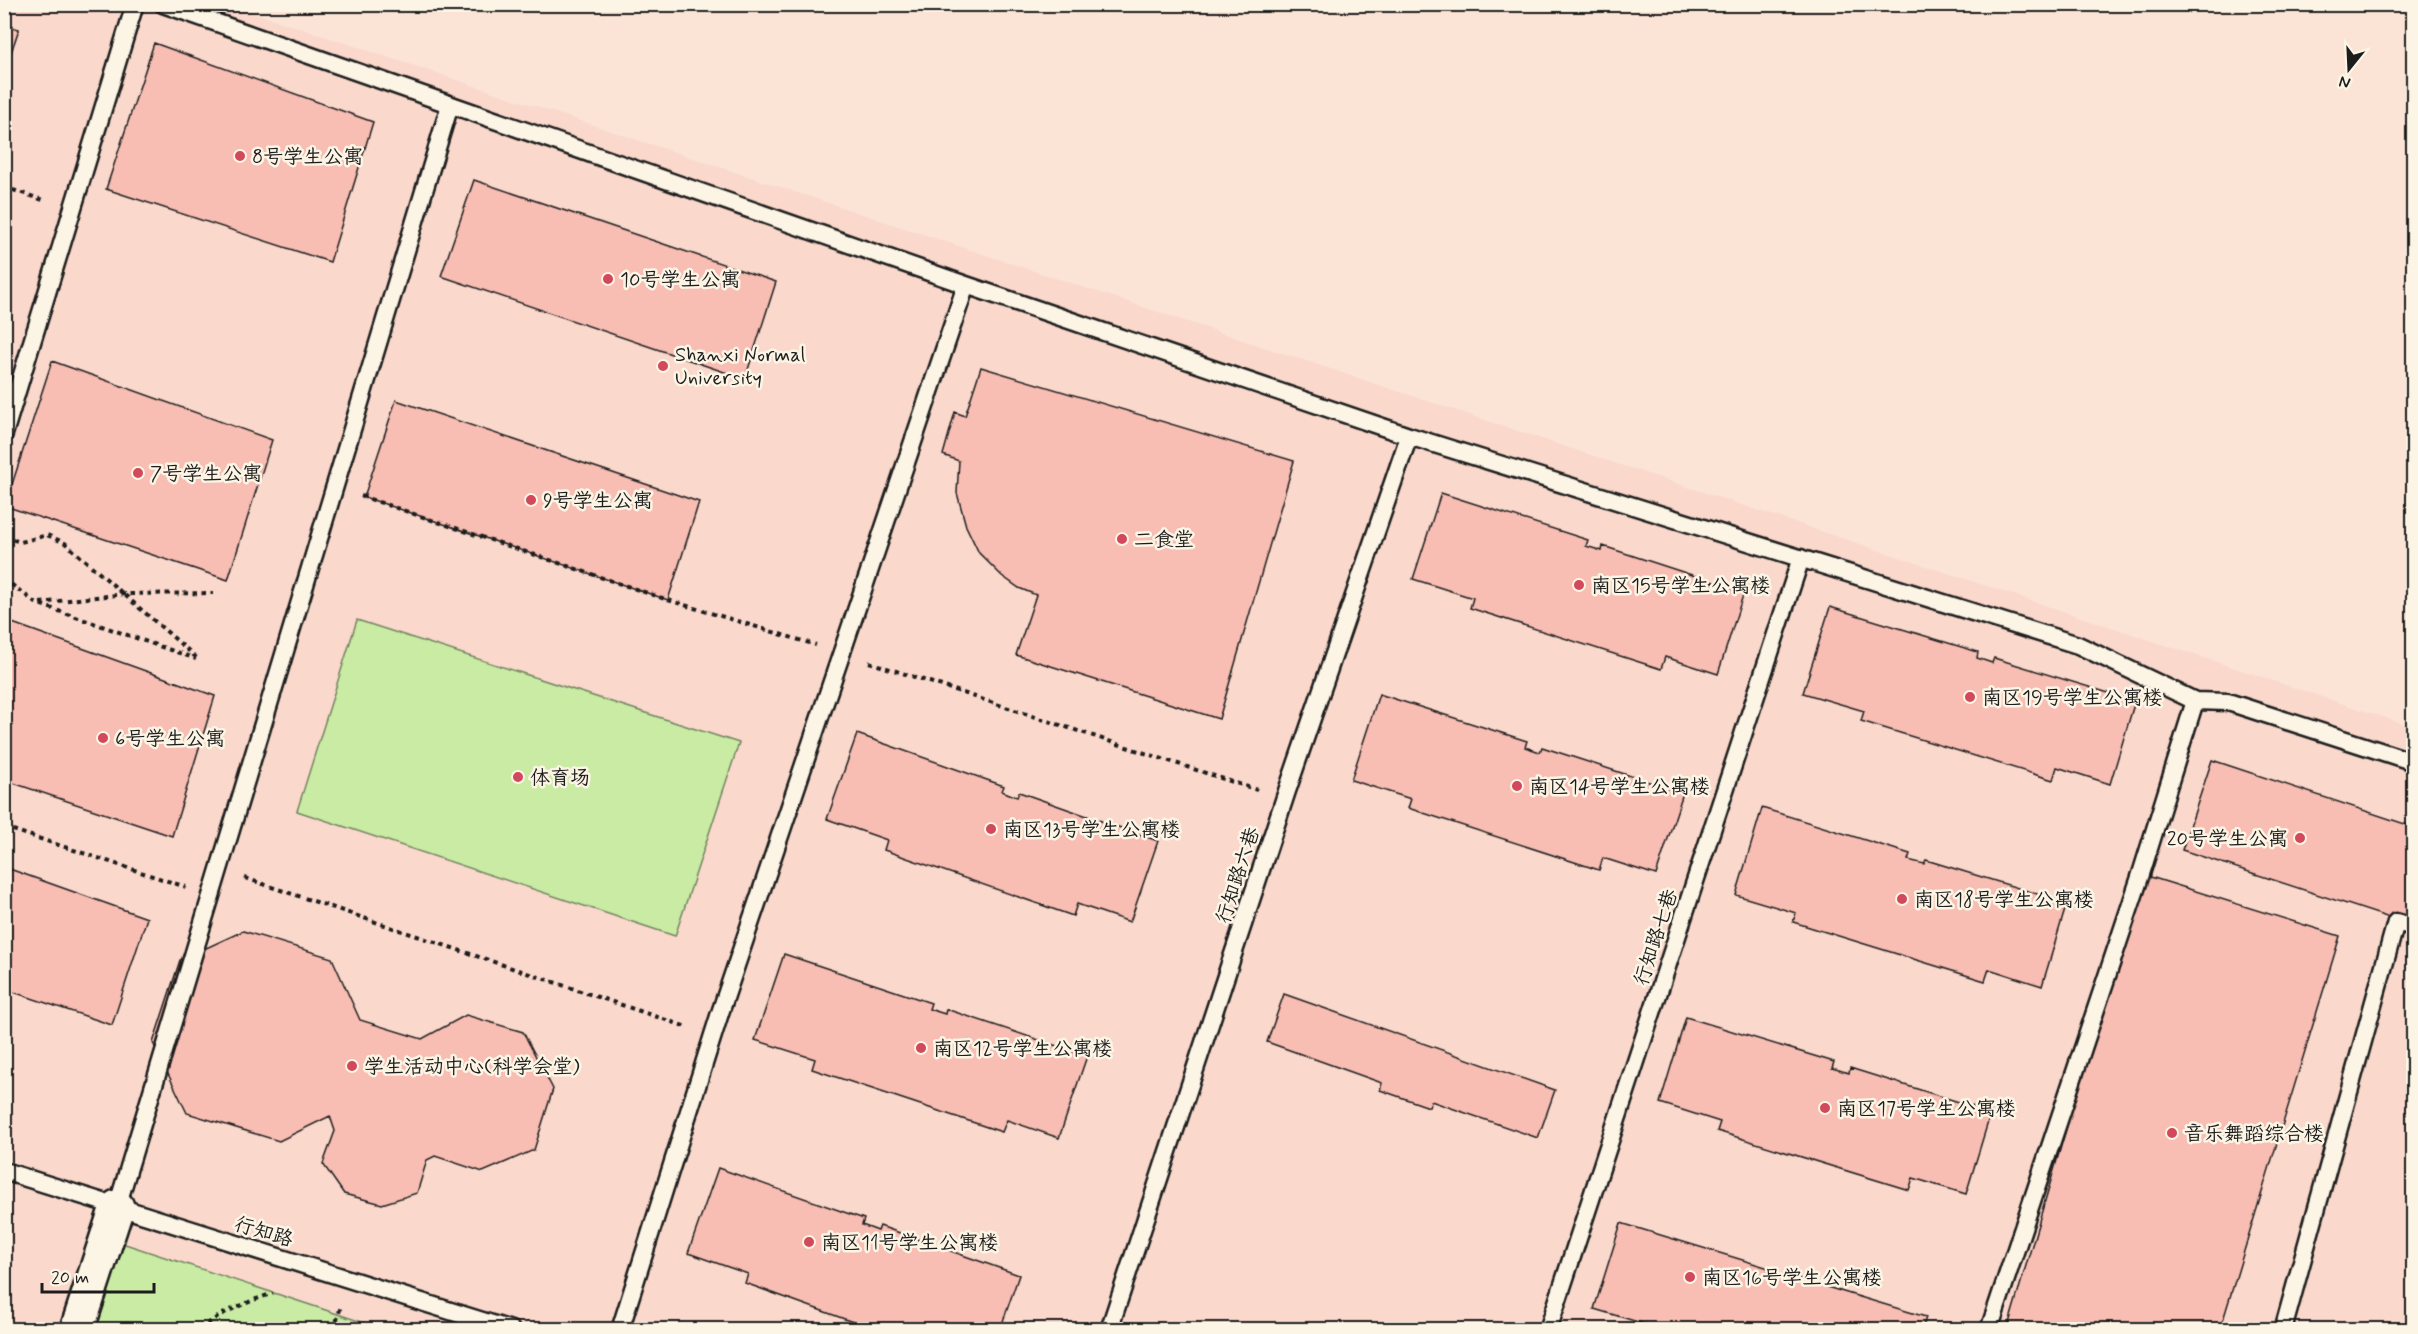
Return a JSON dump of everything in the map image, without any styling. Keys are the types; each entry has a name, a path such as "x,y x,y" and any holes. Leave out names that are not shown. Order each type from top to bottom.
{"street":[{"path":"77,1329 117,1207"}],"lane":[{"path":"4,434 135,4"},
{"path":"163,4 966,285 1409,436 2078,645 2195,700 2228,702 2414,762"},
{"path":"117,1207 450,105"},
{"path":"620,1329 713,1036 966,285"},
{"name":"行知路六巷","path":"1109,1329 1284,799 1409,436"},
{"name":"行知路七巷","path":"1548,1329 1801,558"},
{"path":"1989,1329 2141,874 2195,700"},
{"path":"2283,1329 2396,922 2414,927"},
{"name":"行知路","path":"4,1171 511,1329"}],"path":[{"path":"4,187 73,210"},
{"path":"335,487 668,600 842,653 1284,799"},
{"path":"4,537 21,542 47,535 65,543 198,659 36,603 4,579"},
{"path":"36,603 125,594 213,593"},
{"path":"4,827 211,896"},
{"path":"219,869 713,1036"},
{"path":"200,1329 232,1308 273,1293"}],"shaded area":[{"name":"Shanxi Normal University","path":"5,5 230,5 2413,727 2413,1329 5,1330"}],"green space":[{"name":"体育场","path":"357,620 739,743 675,936 297,811"},
{"path":"107,1238 383,1329 77,1330"}],"building":[{"path":"4,25 19,29 4,73"},
{"name":"8号学生公寓","path":"154,43 373,122 330,262 106,189"},
{"name":"10号学生公寓","path":"474,180 776,282 745,379 441,276"},
{"name":"7号学生公寓","path":"52,361 272,440 228,580 5,506"},
{"name":"二食堂","path":"981,367 1294,461 1219,719 1016,655 1036,595 1019,588 1002,576 979,553 966,526 957,493 959,461 943,455 955,412 965,416"},
{"name":"9号学生公寓","path":"396,400 699,502 668,600 364,497"},
{"name":"南区15号学生公寓楼","path":"1441,493 1588,540 1586,546 1602,551 1603,546 1744,592 1718,674 1665,657 1661,669 1470,608 1473,598 1413,579"},
{"name":"南区19号学生公寓楼","path":"1830,607 1978,652 1977,658 1992,663 1994,658 2135,701 2110,784 2057,767 2053,780 1861,721 1864,711 1803,693"},
{"name":"6号学生公寓","path":"4,620 215,696 172,836 4,780"},
{"name":"南区14号学生公寓楼","path":"1379,694 1527,741 1525,747 1540,752 1542,747 1683,793 1656,875 1603,858 1599,870 1408,808 1411,799 1351,780"},
{"name":"南区13号学生公寓楼","path":"857,734 1004,786 1002,791 1017,797 1019,792 1158,841 1130,922 1077,904 1073,916 884,850 887,840 827,819"},
{"name":"20号学生公寓","path":"2212,760 2414,827 2414,926 2182,850"},
{"name":"南区18号学生公寓楼","path":"1762,808 1910,854 1908,860 1924,864 1926,860 2067,903 2042,986 1989,969 1985,981 1793,922 1796,913 1736,895"},
{"path":"4,867 147,918 112,1025 4,989"},
{"name":"音乐舞蹈综合楼","path":"2141,874 2340,936 2220,1330 2007,1330"},
{"name":"学生活动中心(科学会堂)","path":"243,931 332,958 360,1020 422,1039 466,1015 523,1032 553,1089 534,1150 483,1172 435,1156 427,1160 417,1193 382,1204 344,1194 323,1164 335,1131 330,1116 279,1141 187,1113 153,1043 180,960"},
{"name":"南区12号学生公寓楼","path":"784,954 931,1003 929,1009 945,1014 946,1009 1087,1056 1059,1138 1007,1120 1002,1132 812,1069 815,1059 755,1040"},
{"path":"1284,994 1555,1090 1538,1138 1431,1101 1429,1107 1380,1090 1382,1083 1267,1042"},
{"name":"南区17号学生公寓楼","path":"1686,1017 1834,1062 1832,1068 1849,1073 1850,1068 1991,1112 1966,1194 1913,1178 1909,1190 1717,1131 1720,1122 1660,1103"},
{"name":"南区11号学生公寓楼","path":"718,1168 864,1219 862,1225 878,1231 880,1226 1019,1275 1000,1330 875,1330 745,1283 748,1274 688,1253"},
{"name":"南区16号学生公寓楼","path":"1621,1223 1769,1268 1768,1275 1783,1279 1784,1274 1926,1317 1922,1330 1654,1330 1655,1327 1594,1309"}],"place":[{"name":"8号学生公寓","path":"240,156"},
{"name":"10号学生公寓","path":"608,279"},
{"name":"Shanxi Normal University","path":"663,366"},
{"name":"7号学生公寓","path":"138,473"},
{"name":"9号学生公寓","path":"531,500"},
{"name":"二食堂","path":"1122,539"},
{"name":"南区15号学生公寓楼","path":"1579,585"},
{"name":"南区19号学生公寓楼","path":"1970,697"},
{"name":"6号学生公寓","path":"103,738"},
{"name":"体育场","path":"518,777"},
{"name":"南区14号学生公寓楼","path":"1517,786"},
{"name":"南区13号学生公寓楼","path":"991,829"},
{"name":"20号学生公寓","path":"2300,838"},
{"name":"南区18号学生公寓楼","path":"1902,899"},
{"name":"南区12号学生公寓楼","path":"921,1048"},
{"name":"学生活动中心(科学会堂)","path":"352,1066"},
{"name":"南区17号学生公寓楼","path":"1825,1108"},
{"name":"音乐舞蹈综合楼","path":"2172,1133"},
{"name":"南区11号学生公寓楼","path":"809,1242"},
{"name":"南区16号学生公寓楼","path":"1690,1277"}]}
